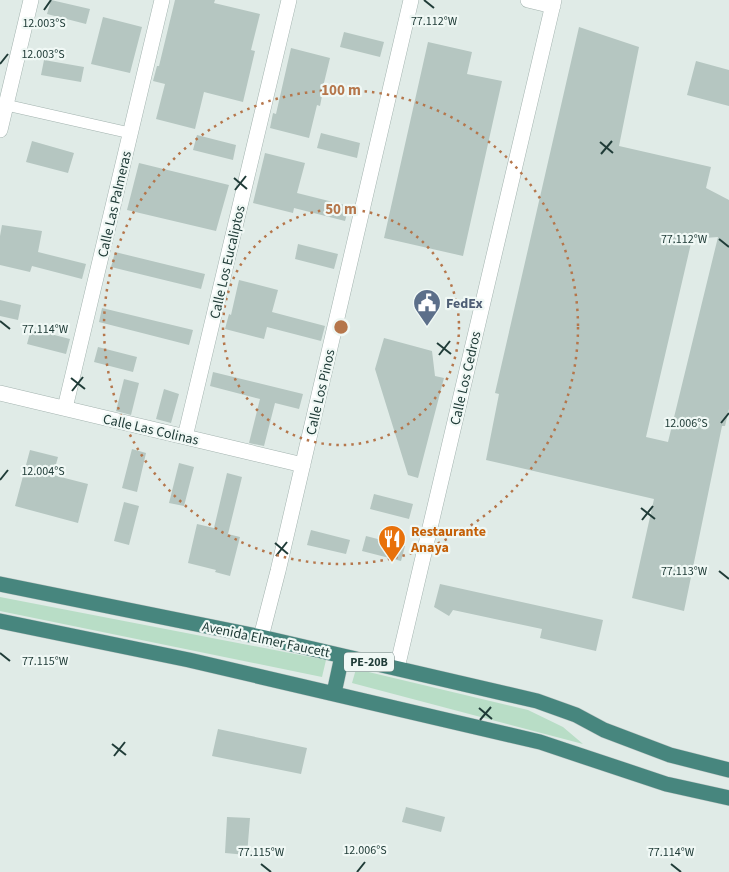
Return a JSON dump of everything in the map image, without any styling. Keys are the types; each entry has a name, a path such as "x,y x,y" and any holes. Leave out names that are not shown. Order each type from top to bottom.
{"highway":[{"name":"Avenida Elmer Faucett","path":"0,584 261,637 537,701 576,715 604,730 670,755 729,770"},
{"path":"0,621 189,660 540,742 666,784 729,798"},
{"path":"334,693 342,656"}],"street":[{"path":"0,130 31,0"},
{"name":"Calle Las Palmeras","path":"65,408 162,0"},
{"name":"Calle Los Eucaliptos","path":"185,437 289,0"},
{"name":"Calle Los Pinos","path":"261,637 411,0"},
{"path":"528,0 554,3"},
{"name":"Calle Los Cedros","path":"397,668 554,3"},
{"path":"6,105 130,133"},
{"name":"Calle Las Colinas","path":"0,393 302,465"}],"green space":[{"path":"0,597 326,660 322,677 0,611"},
{"path":"356,669 528,710 563,727 583,744 352,683"}],"building":[{"path":"51,0 90,9 86,24 47,14"},
{"path":"175,0 215,0 214,3 260,14 251,50 255,51 243,102 204,92 195,129 156,119 165,84 153,81 157,66 159,66"},
{"path":"103,17 142,27 130,73 91,64"},
{"path":"579,27 639,47 619,146 711,167 706,188 729,200 729,409 725,426 722,426 684,611 632,598 654,499 486,460 499,394 495,393","holes":["718,237 668,442 646,437 692,239"]},
{"path":"344,32 384,42 380,57 340,47"},
{"path":"428,42 472,52 467,74 502,81 463,256 384,238"},
{"path":"291,48 330,58 320,106 317,105 309,138 270,128 273,113 276,114"},
{"path":"44,60 84,67 81,82 41,75"},
{"path":"696,61 729,70 729,106 687,95"},
{"path":"321,133 360,143 357,158 317,148"},
{"path":"197,135 236,145 233,160 193,150"},
{"path":"32,141 74,153 68,173 26,162"},
{"path":"265,153 305,163 297,193 349,206 345,221 294,208 293,213 253,203"},
{"path":"139,163 229,185 216,231 127,210"},
{"path":"2,225 42,231 38,252 86,264 82,279 32,266 30,272 0,265"},
{"path":"298,244 338,254 334,269 295,259"},
{"path":"115,252 205,274 201,289 111,267"},
{"path":"239,280 278,290 272,312 325,326 321,341 267,327 264,339 225,329 229,314 231,315"},
{"path":"0,300 21,305 18,320 0,316"},
{"path":"102,308 193,330 189,345 99,322"},
{"path":"31,329 70,339 66,354 27,344"},
{"path":"384,338 432,351 435,376 444,378 418,478 408,475 375,369"},
{"path":"98,347 137,357 133,372 94,362"},
{"path":"213,372 303,394 299,409 275,403 264,446 249,443 260,399 210,386"},
{"path":"124,379 139,383 131,415 116,411"},
{"path":"164,389 179,394 171,423 156,419"},
{"path":"132,449 146,453 137,492 122,488"},
{"path":"30,450 58,457 53,475 88,484 78,523 15,506"},
{"path":"179,463 194,467 184,506 169,503"},
{"path":"227,473 242,477 228,534 240,537 230,576 215,572 216,570 188,563 197,524 214,528"},
{"path":"374,494 413,504 409,519 370,509"},
{"path":"124,502 139,506 129,545 114,541"},
{"path":"311,530 350,540 346,554 307,545"},
{"path":"366,536 405,546 401,561 362,551"},
{"path":"440,584 603,620 596,651 540,638 542,629 453,610 449,616 434,607"},
{"path":"218,729 307,748 301,774 212,756"},
{"path":"406,807 445,817 441,832 402,822"},
{"path":"227,817 250,818 247,855 225,853"}],"place":[{"name":"FedEx","path":"427,327"},
{"name":"Restaurante Anaya","path":"392,563"}]}
